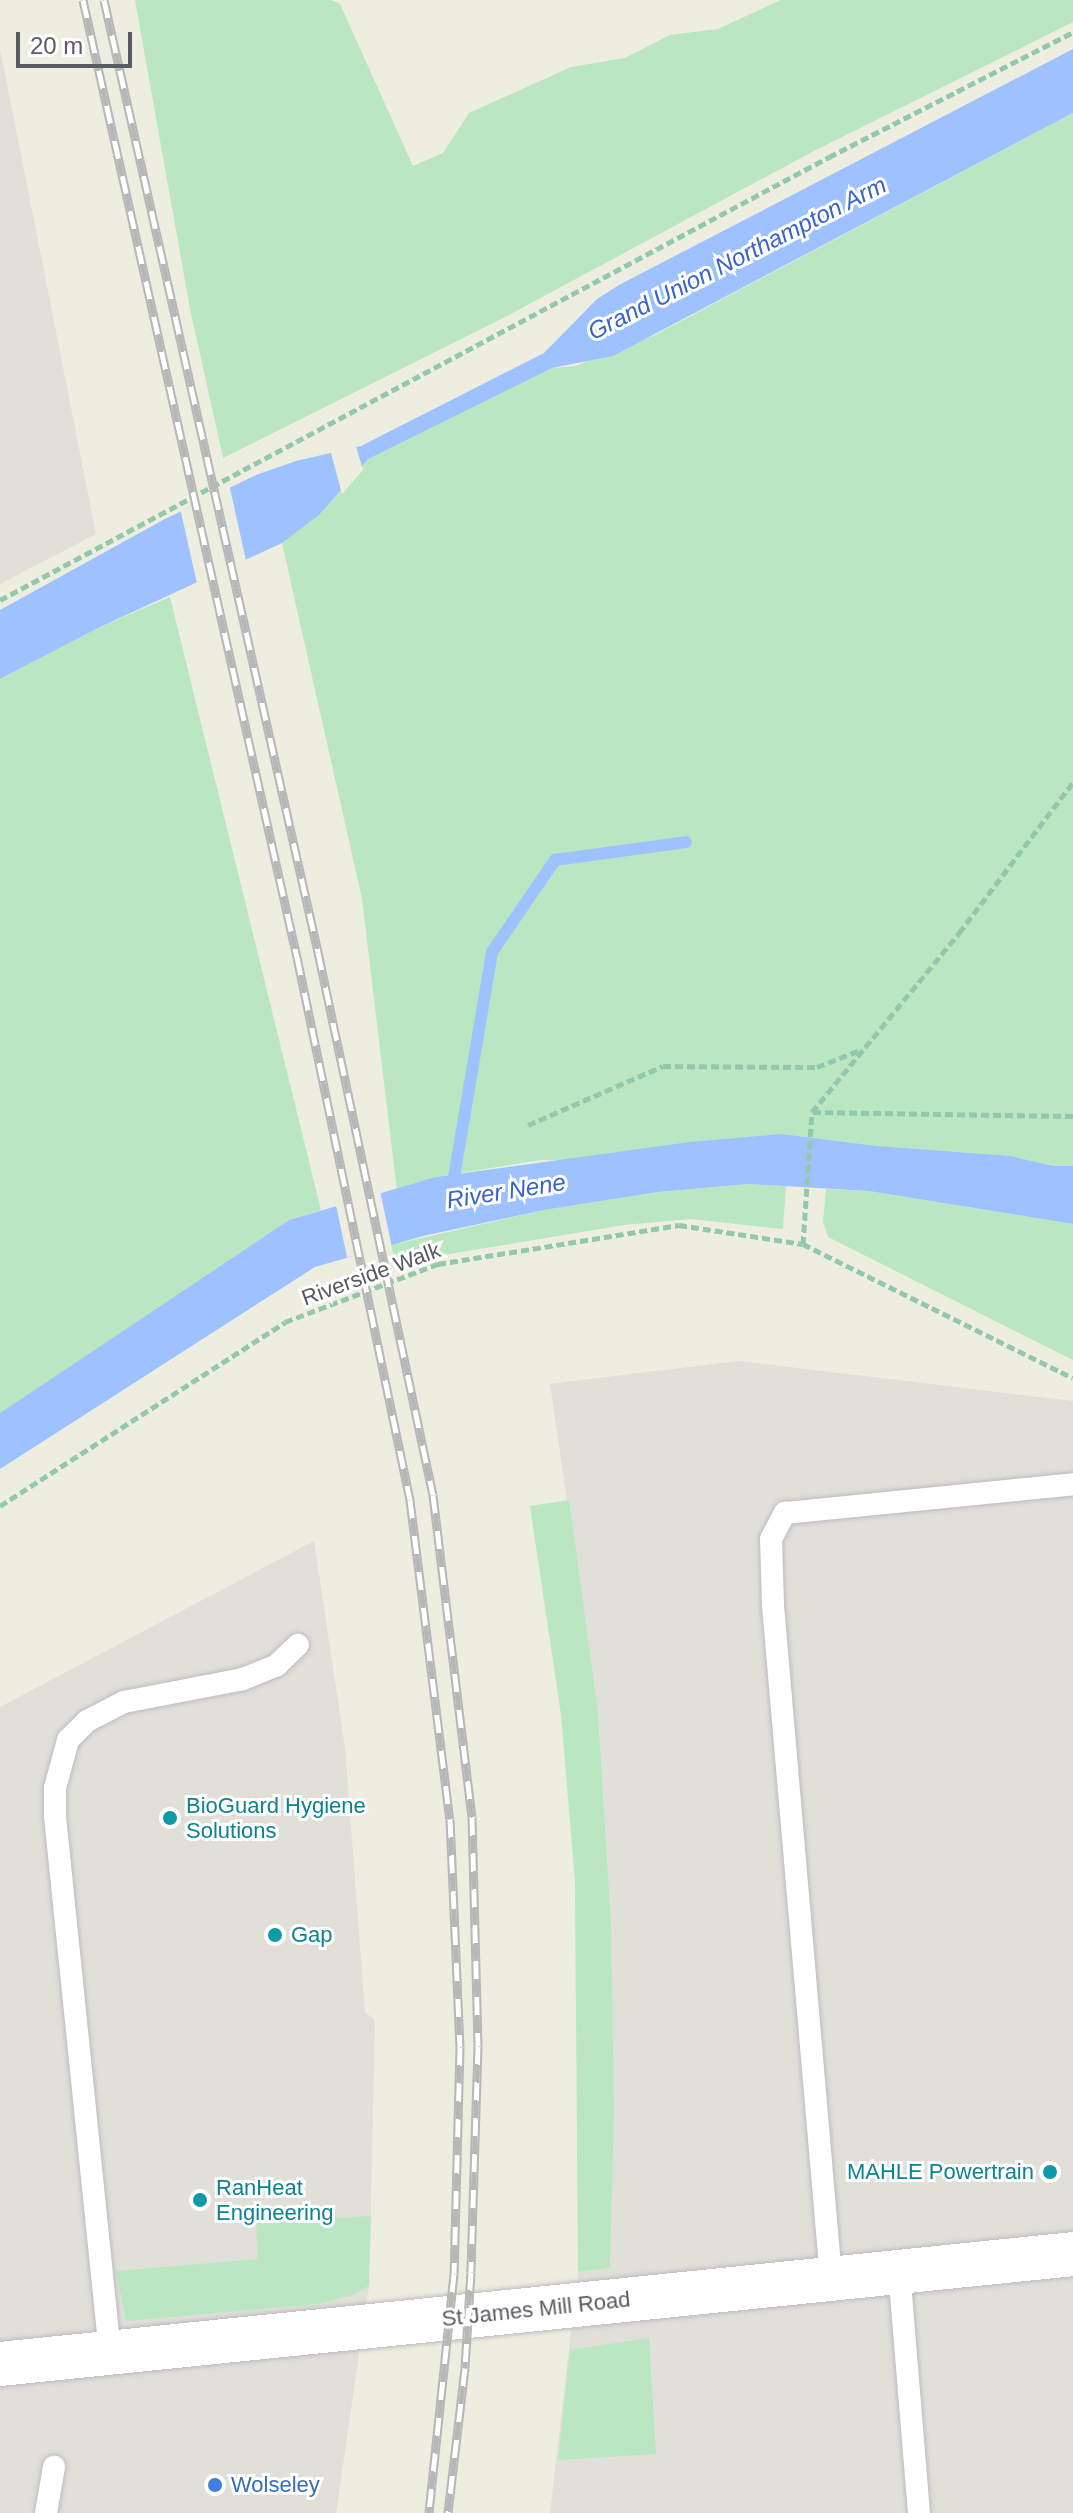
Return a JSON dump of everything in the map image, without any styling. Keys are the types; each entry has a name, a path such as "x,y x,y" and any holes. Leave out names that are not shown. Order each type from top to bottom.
{"street":[{"name":"St James Mill Road","path":"0,2364 1073,2254"}],"lane":[{"path":"831,2278 773,1605 771,1539 785,1513 1073,1484"},
{"path":"110,2353 55,1816 55,1788 61,1764 68,1740 87,1721 111,1708 124,1702 243,1679 277,1665 298,1645"},
{"path":"899,2270 919,2513"},
{"path":"46,2513 54,2467"}],"path":[{"path":"0,600 829,157 1073,32"},
{"path":"803,1244 812,1112 959,933 1073,782"},
{"path":"528,1125 663,1066 817,1067 864,1049"},
{"path":"812,1112 1073,1116"},
{"name":"Riverside Walk","path":"0,1506 285,1322 438,1264 679,1225 803,1244 1073,1378"}],"shaded area":[{"path":"0,49 96,534 0,584"},
{"path":"738,1361 1073,1401 1073,2513 550,2513 578,2272 609,2268 611,1922 598,1711 550,1384"},
{"path":"314,1541 345,1748 365,2012 375,2020 369,2286 336,2513 0,2513 0,1707"}],"green space":[{"path":"135,0 331,0 340,4 413,166 443,153 469,113 571,67 625,58 670,35 718,29 781,0 1073,0 1073,22 812,152 507,316 223,458 190,309"},
{"path":"1073,113 1073,1191 880,1166 540,1160 436,1177 397,1191 362,899 282,543 319,515 377,447 552,368 575,366 655,335"},
{"path":"170,597 321,1210 289,1220 0,1413 0,679 98,628"},
{"path":"748,1184 786,1186 783,1229 690,1219 624,1225 419,1259 397,1269 391,1245 544,1210 658,1192"},
{"path":"826,1189 869,1191 1073,1224 1073,1360 828,1237 823,1222"},
{"path":"569,1500 598,1711 611,1922 614,2111 610,2268 578,2272 575,1882 561,1715 530,1506"},
{"path":"371,2216 369,2286 352,2295 319,2304 126,2321 116,2271 258,2259 256,2223"},
{"path":"649,2338 656,2454 558,2460 570,2350"}],"water":[{"name":"Grand Union Northampton Arm","path":"1073,49 1073,113 613,356 552,368 368,459 319,515 282,543 98,628 0,679 0,610 163,520 256,475 296,461 361,446 544,353 597,299 619,285"},
{"name":"River Nene","path":"781,1134 876,1146 1010,1156 1053,1166 1073,1166 1073,1224 869,1191 748,1184 658,1192 544,1210 423,1236 315,1267 0,1469 0,1413 289,1220 436,1177 690,1142"}],"pier":[{"path":"355,443 363,470 342,494 330,449"},
{"path":"229,484 247,565 198,588 180,508"},
{"path":"380,1191 392,1248 347,1257 335,1201"}],"waterway":[{"name":"River Nene","path":"452,1189 492,952 555,860 686,842"}],"railway":[{"path":"83,0 297,957 410,1500 450,1819 460,2047 454,2274 429,2513"},
{"path":"104,0 318,952 433,1495 472,1817 478,2046 465,2368 448,2513"}],"place":[{"name":"BioGuard Hygiene Solutions","path":"170,1818"},
{"name":"Gap","path":"275,1935"},
{"name":"MAHLE Powertrain","path":"1050,2172"},
{"name":"RanHeat Engineering","path":"200,2200"},
{"name":"Wolseley","path":"215,2485"}]}
